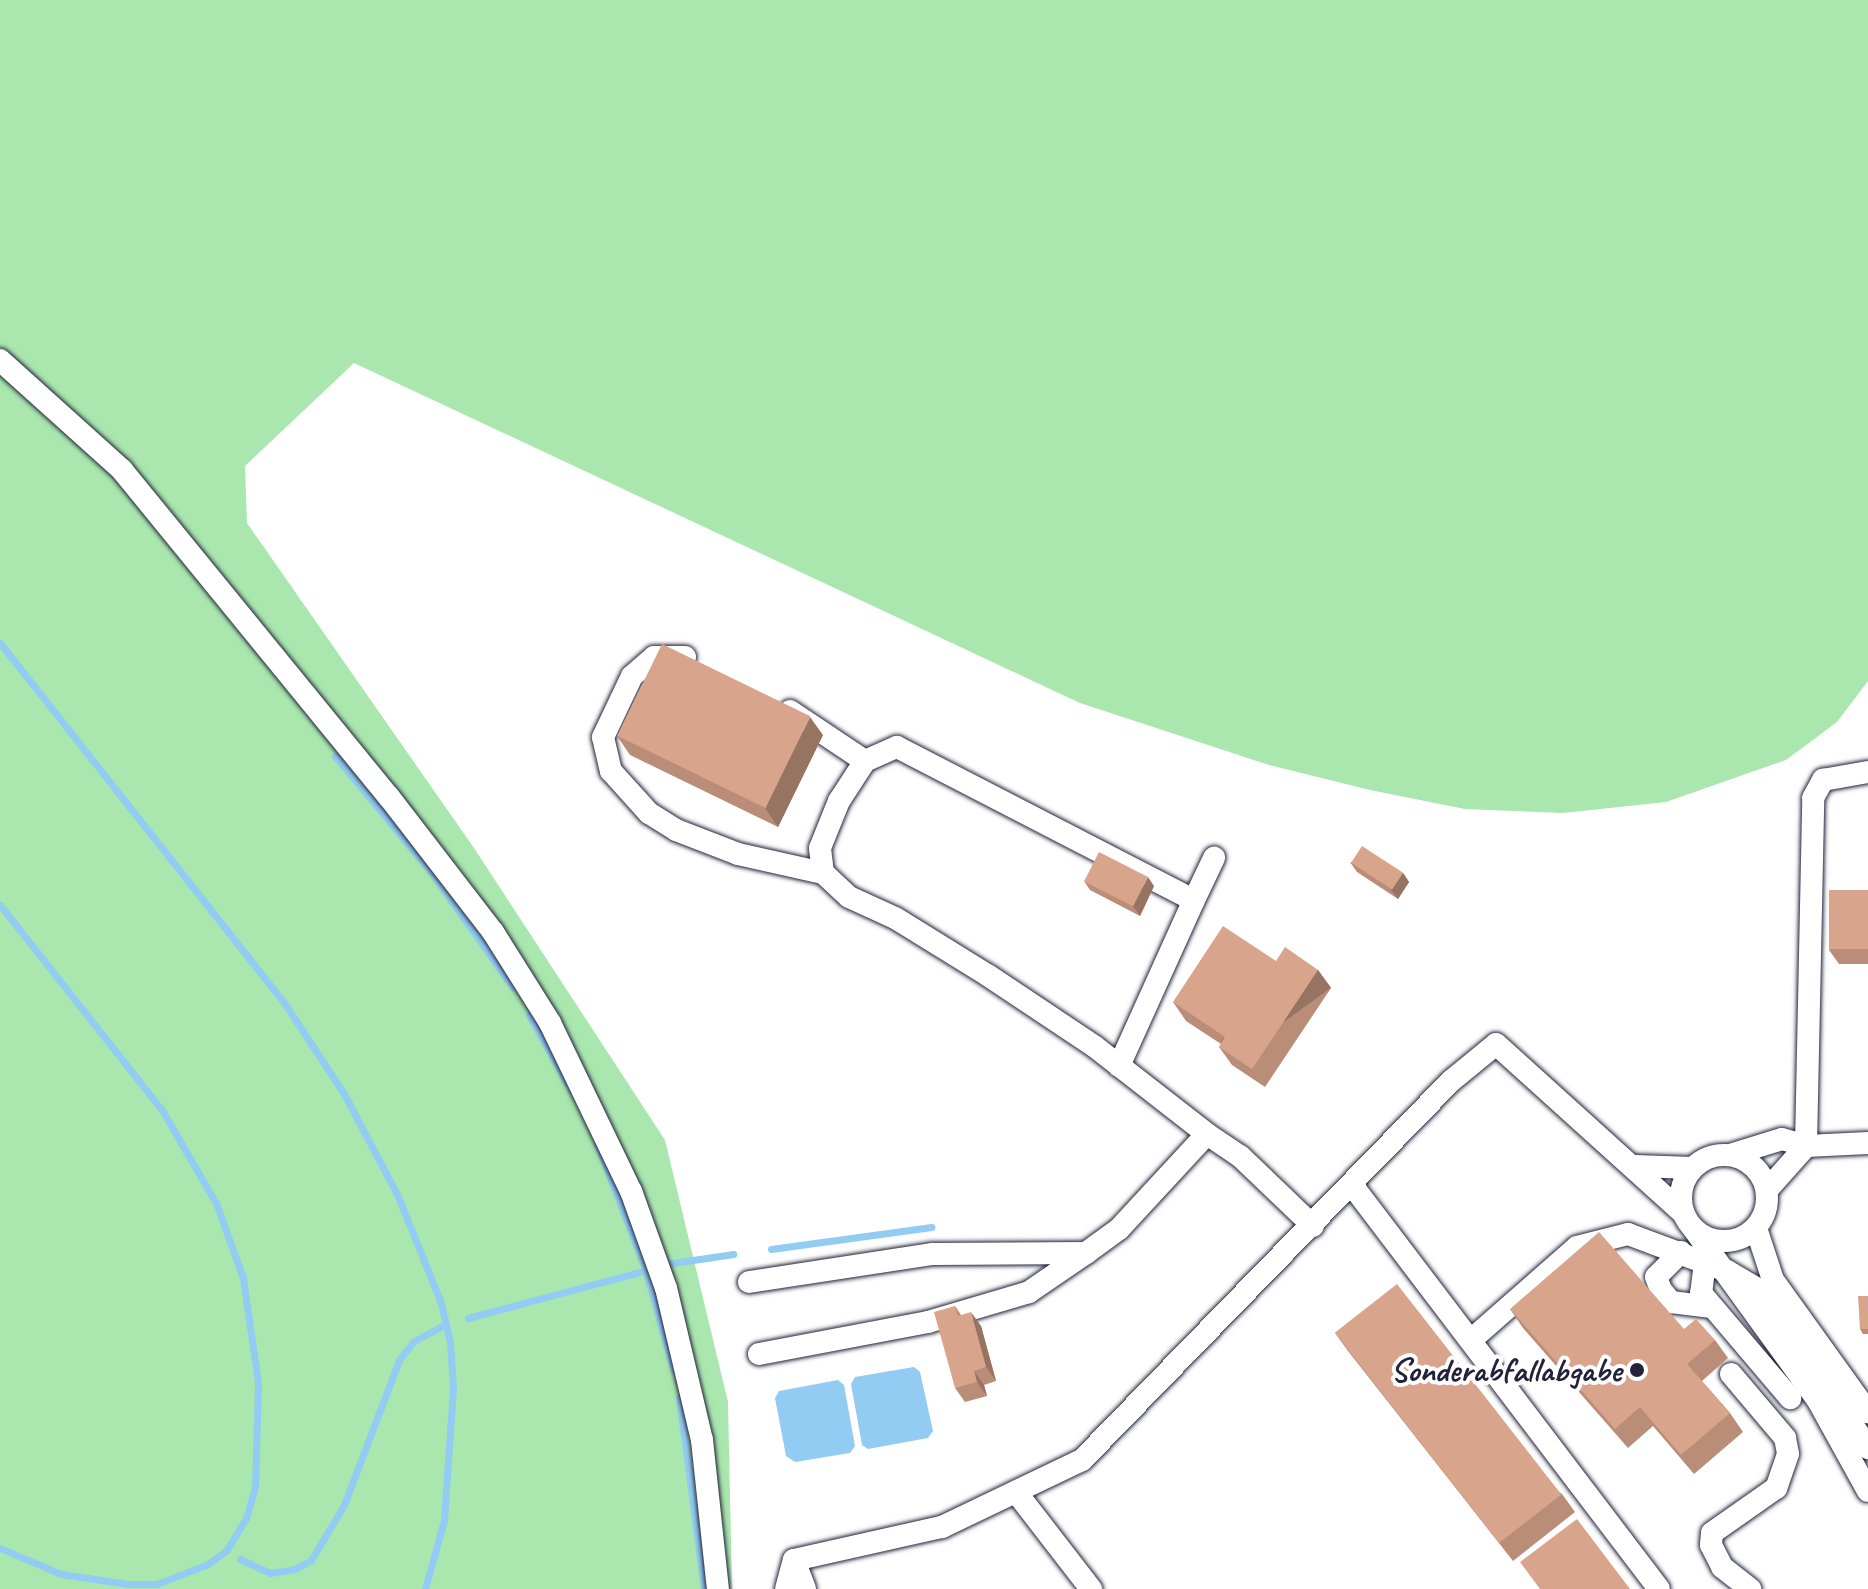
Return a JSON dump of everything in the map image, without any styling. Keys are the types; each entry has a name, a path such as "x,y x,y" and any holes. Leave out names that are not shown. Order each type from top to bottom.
{"lane":[{"path":"0,360 122,470 389,797 493,932 550,1023 619,1162 666,1288 702,1440 718,1589"},
{"path":"709,669 667,655 654,657 632,676 603,737 611,771 649,813 676,830 738,854 823,873 849,897 895,918 989,976 1119,1066 1240,1156 1313,1226"},
{"path":"764,698 820,726 865,761"},
{"path":"823,873 820,848 839,801 865,761 897,747 918,755 1194,900"},
{"path":"1693,1168 1681,1190 1688,1221 1717,1241 1745,1236 1756,1228 1763,1216 1767,1190 1806,1146 1813,798 1823,780 1868,772"},
{"path":"1119,1066 1214,858"},
{"path":"794,1560 942,1527 1082,1460 1451,1081 1496,1044 1635,1166 1688,1221 1817,1399 1868,1491"},
{"path":"759,1354 928,1322 1013,1297 1119,1229 1207,1134"},
{"path":"1635,1166 1693,1168 1716,1156 1730,1155 1782,1139 1806,1146 1868,1143"},
{"path":"1730,1155 1754,1167 1767,1190"},
{"path":"1352,1185 1659,1589"},
{"path":"1756,1228 1773,1280 1868,1412"},
{"path":"1471,1340 1577,1247 1628,1234 1727,1271 1766,1294 1868,1448"},
{"path":"1681,1252 1656,1277 1661,1290 1671,1302 1712,1307"},
{"path":"749,1282 933,1254 1086,1253"},
{"path":"1705,1262 1701,1293 1790,1398"},
{"path":"1731,1374 1785,1438 1788,1454 1776,1488 1712,1533 1711,1545 1722,1567 1750,1589"},
{"path":"1016,1492 1091,1589"},
{"path":"786,1589 794,1560"},
{"path":"794,1560 805,1589"}],"green space":[{"path":"0,0 1868,0 1868,681 1837,722 1786,760 1666,802 1563,813 1465,809 1370,790 1269,765 1080,703 354,363 245,466 247,523 474,848 665,1140 728,1402 732,1589 0,1589"}],"water":[{"path":"914,1367 920,1372 933,1431 928,1438 868,1449 862,1445 851,1384 855,1377"},
{"path":"838,1380 844,1385 855,1446 850,1453 795,1462 786,1456 775,1398 779,1391"}],"building":[{"path":"662,644 810,716 766,808 617,736"},
{"path":"1362,846 1403,873 1392,889 1351,863"},
{"path":"1099,852 1148,877 1133,906 1084,881"},
{"path":"1829,890 1868,890 1868,949 1829,949"},
{"path":"1223,926 1276,961 1285,947 1318,970 1252,1069 1219,1047 1225,1037 1173,1002"},
{"name":"Sonderabfallabgabe","path":"1599,1232 1684,1329 1696,1319 1715,1340 1687,1364 1730,1413 1681,1455 1640,1407 1615,1429 1510,1309"},
{"path":"1397,1284 1561,1494 1499,1543 1335,1333"},
{"path":"1858,1296 1868,1296 1868,1329 1860,1329"},
{"path":"955,1306 958,1316 971,1312 986,1367 974,1371 977,1382 955,1388 934,1312"},
{"path":"1577,1519 1630,1589 1540,1589 1520,1562"}],"waterway":[{"path":"0,643 283,1001 344,1094 397,1194 441,1303 450,1342 453,1388 444,1520 425,1589"},
{"path":"335,756 431,872 513,988"},
{"path":"0,905 162,1110 216,1203 243,1278 258,1382 255,1487 246,1518 227,1550 208,1564 157,1584 128,1584 61,1574 0,1548"},
{"path":"529,1015 571,1090"},
{"path":"597,1144 645,1268 673,1369"},
{"path":"771,1249 931,1227"},
{"path":"666,1264 733,1254"},
{"path":"468,1318 647,1270"},
{"path":"240,1559 270,1573 295,1569 311,1560 344,1505 399,1360 414,1341 446,1324"},
{"path":"679,1398 704,1589"}],"place":[{"name":"Sonderabfallabgabe","path":"1637,1370"}]}
